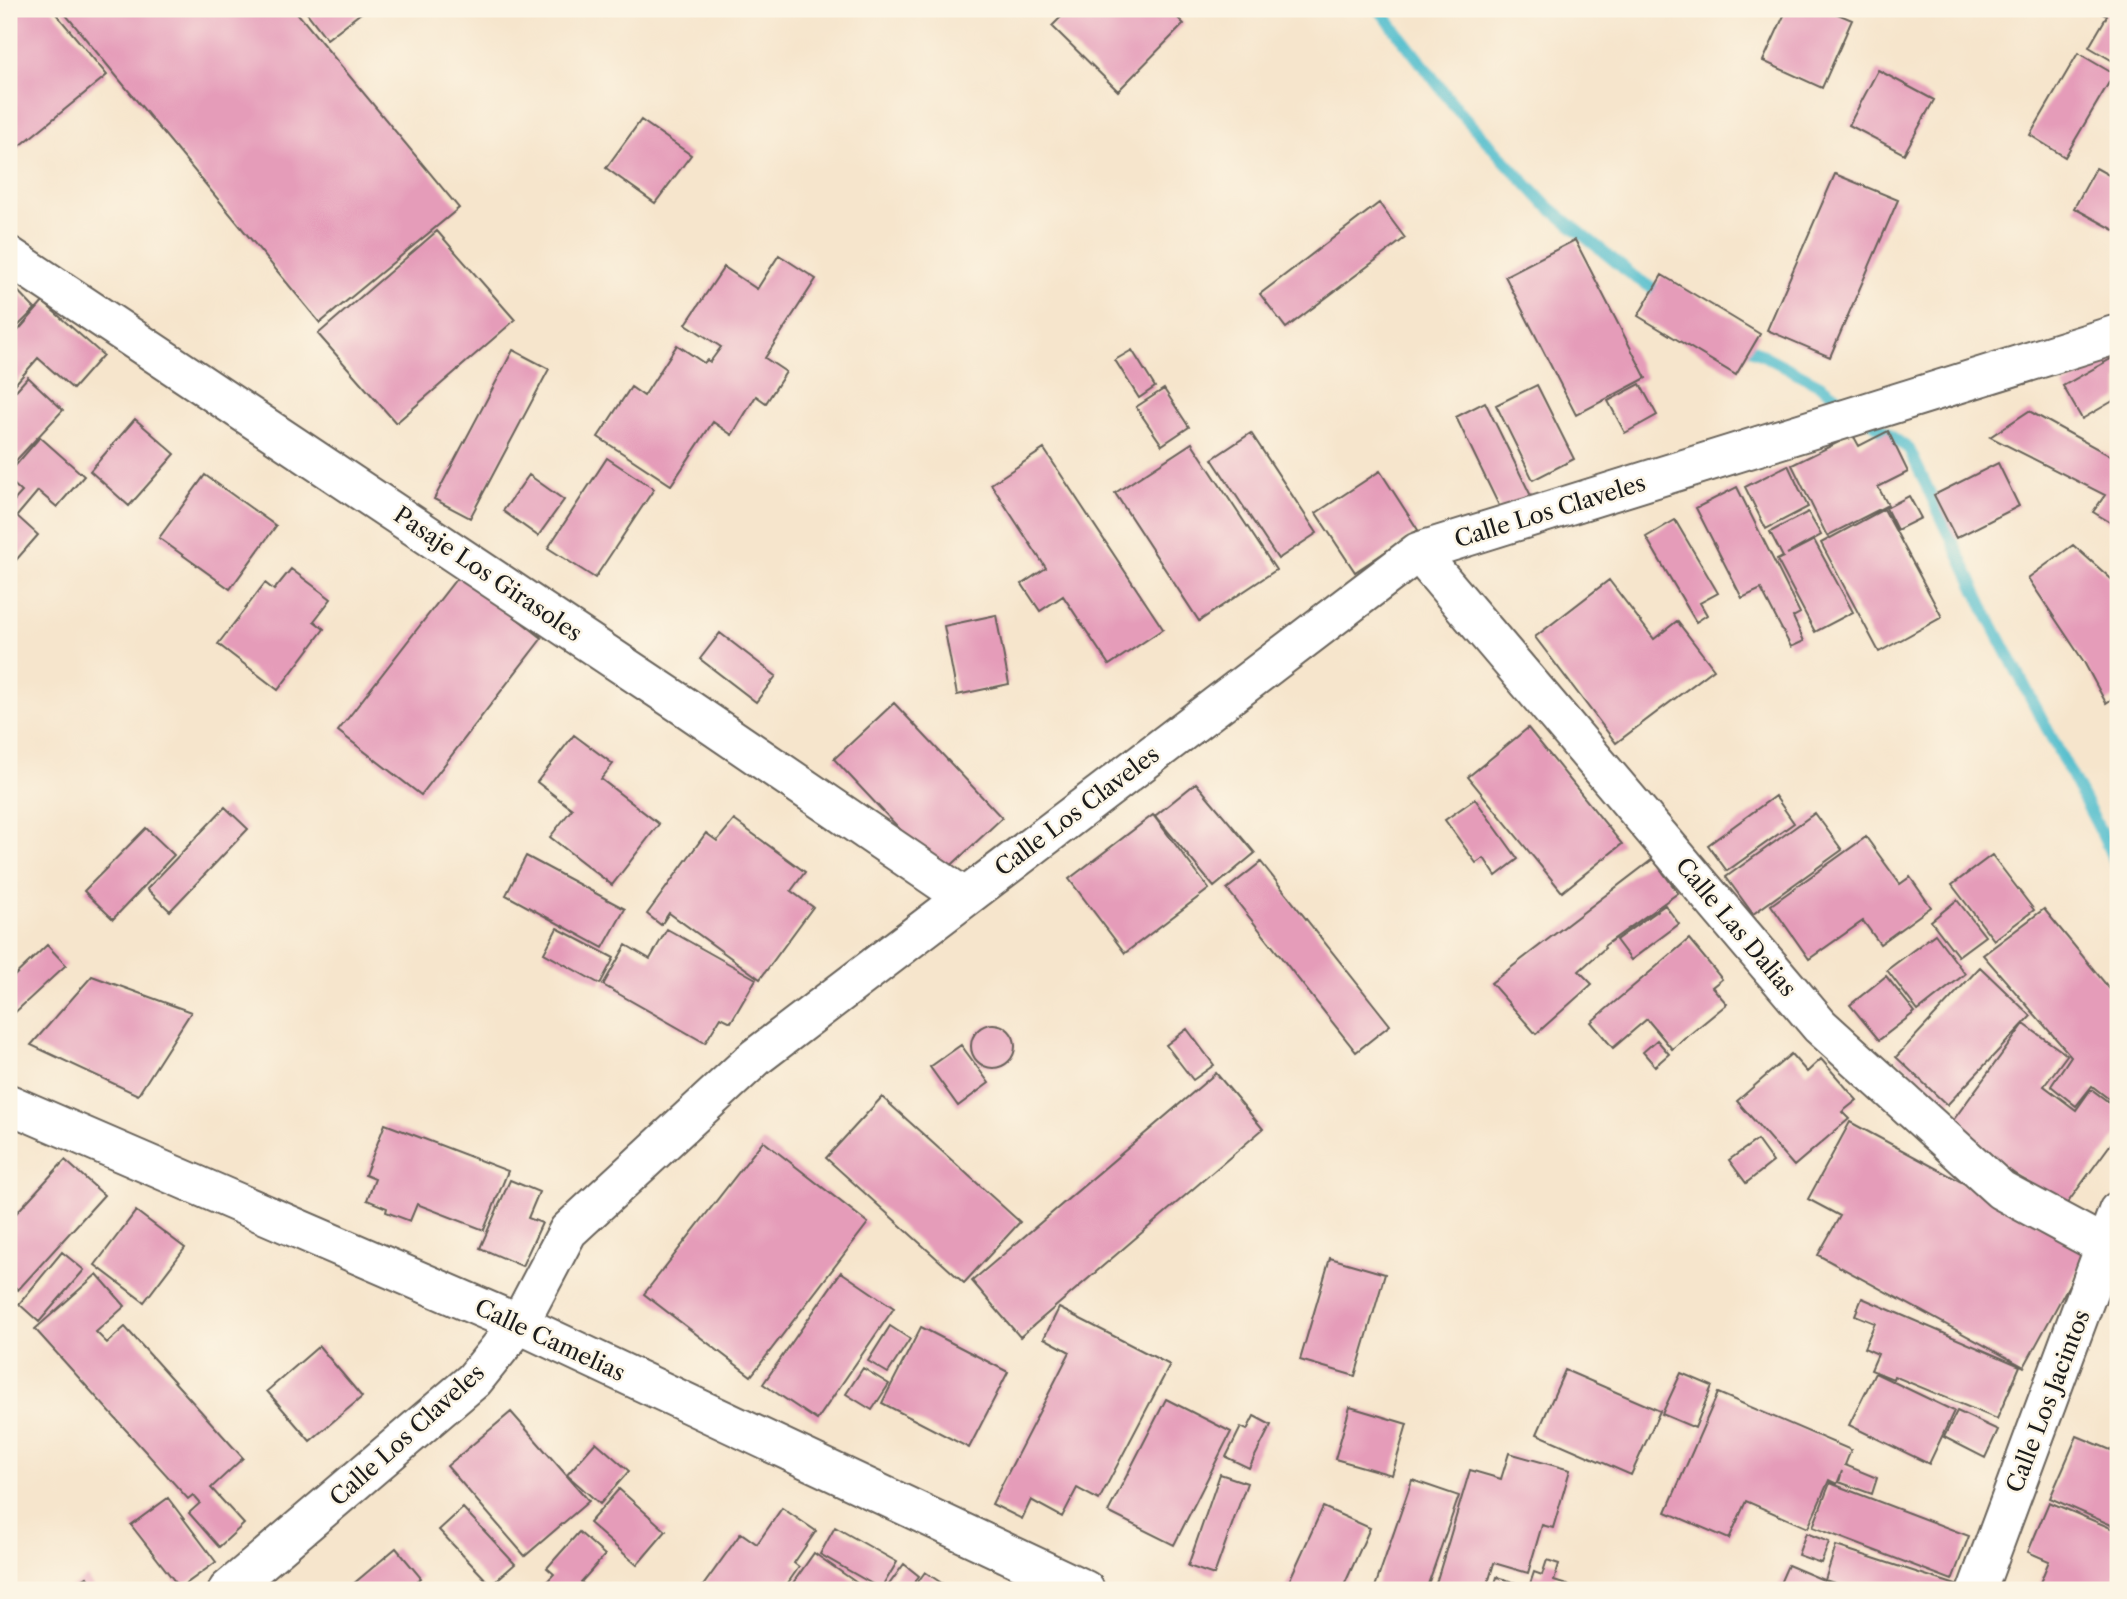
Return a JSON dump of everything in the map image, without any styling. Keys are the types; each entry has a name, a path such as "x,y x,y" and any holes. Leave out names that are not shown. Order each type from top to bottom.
{"street":[{"name":"Pasaje Los Girasoles","path":"9,256 684,706 964,897"},
{"name":"Calle Los Claveles","path":"228,1590 474,1380 519,1324 568,1231 756,1057 1418,552 2118,334"},
{"name":"Calle Las Dalias","path":"1418,552 1820,1026 2001,1190 2105,1246"},
{"name":"Calle Camelias","path":"9,1104 519,1324 1085,1590"},
{"name":"Calle Los Jacintos","path":"1977,1590 2118,1211"}],"building":[{"path":"9,9 52,9 107,75 9,155"},
{"path":"61,9 294,9 459,208 320,323"},
{"path":"304,9 366,9 327,39"},
{"path":"1069,9 1169,9 1184,24 1118,91 1052,26"},
{"path":"1787,9 1826,9 1852,20 1822,88 1763,61"},
{"path":"2094,9 2118,9 2118,64 2089,47 2107,16"},
{"path":"2078,53 2114,74 2065,157 2030,135"},
{"path":"1878,70 1934,100 1904,154 1849,125"},
{"path":"641,120 691,155 655,203 606,168"},
{"path":"2096,168 2118,180 2118,232 2074,208"},
{"path":"1835,174 1898,200 1830,357 1767,330"},
{"path":"1379,203 1405,238 1286,328 1260,294"},
{"path":"437,231 515,320 396,423 318,334"},
{"path":"1575,240 1646,378 1576,415 1505,276"},
{"path":"779,255 816,279 765,358 786,372 766,403 756,396 732,435 713,422 671,485 598,437 631,387 644,396 677,345 704,363 707,360 710,362 721,347 686,324 724,267 757,289"},
{"path":"1662,275 1760,334 1736,375 1638,316"},
{"path":"13,286 35,309 9,335 9,291"},
{"path":"43,302 103,355 73,389 38,358 9,391 9,341"},
{"path":"513,350 549,369 470,518 434,499"},
{"path":"1132,350 1155,387 1139,398 1115,360"},
{"path":"2118,355 2118,398 2082,419 2063,386"},
{"path":"28,377 63,410 9,468 9,398"},
{"path":"1640,384 1657,415 1625,433 1608,401"},
{"path":"1537,385 1574,459 1533,480 1496,405"},
{"path":"1164,389 1189,427 1162,445 1136,407"},
{"path":"1485,402 1533,500 1503,514 1456,417"},
{"path":"2029,411 2118,460 2118,527 2093,512 2105,495 1990,437"},
{"path":"135,419 175,454 129,506 90,471"},
{"path":"1888,431 1908,472 1878,487 1888,505 1827,536 1792,465 1853,435 1859,446"},
{"path":"1251,433 1317,533 1278,559 1212,459"},
{"path":"40,437 84,476 57,507 38,491 17,516 38,535 10,567 9,499 13,502 22,492 9,480 9,473"},
{"path":"1192,443 1276,570 1199,621 1115,493"},
{"path":"1044,449 1163,629 1109,665 1063,596 1040,611 1022,584 1046,568 991,484"},
{"path":"607,458 654,489 595,578 548,548"},
{"path":"1998,463 2019,506 1956,538 1934,495"},
{"path":"1788,465 1808,507 1766,529 1745,487"},
{"path":"1380,471 1418,530 1355,572 1316,513"},
{"path":"205,475 276,526 230,589 159,538"},
{"path":"529,475 564,500 538,536 503,511"},
{"path":"1737,487 1800,613 1793,617 1804,641 1791,647 1761,589 1742,598 1696,508"},
{"path":"1909,496 1921,518 1897,530 1886,508"},
{"path":"1884,509 1942,617 1879,652 1821,543"},
{"path":"1808,512 1821,535 1787,554 1814,540 1853,612 1815,632 1777,560 1783,557 1770,532"},
{"path":"1675,520 1718,593 1700,603 1707,615 1696,622 1646,537"},
{"path":"2073,545 2118,585 2118,695 2106,703 2084,662 2028,578"},
{"path":"291,569 331,599 314,621 324,629 278,690 218,644 265,583 274,590"},
{"path":"460,574 542,638 421,795 338,731"},
{"path":"1609,580 1654,639 1677,621 1714,669 1616,743 1535,637"},
{"path":"996,615 1009,684 957,695 944,626"},
{"path":"720,633 776,676 756,702 700,659"},
{"path":"894,703 1002,818 942,874 834,759"},
{"path":"1528,728 1622,844 1562,892 1468,777"},
{"path":"574,735 613,764 601,779 659,824 612,885 550,837 572,809 537,782"},
{"path":"1196,783 1255,853 1214,887 1155,816"},
{"path":"1775,796 1794,823 1727,871 1708,845"},
{"path":"1475,799 1518,859 1496,876 1484,858 1476,863 1445,820"},
{"path":"225,807 248,829 170,911 147,889"},
{"path":"1815,813 1842,850 1753,914 1726,877"},
{"path":"1153,815 1209,889 1125,953 1069,879"},
{"path":"734,820 805,872 791,891 813,907 760,979 669,913 661,925 647,914 706,833 717,841"},
{"path":"146,828 174,855 113,919 84,891"},
{"path":"1866,837 1900,884 1910,877 1931,907 1880,944 1863,921 1809,959 1771,905"},
{"path":"1992,855 2034,910 1994,940 1952,885"},
{"path":"526,856 625,909 603,948 506,895"},
{"path":"1653,859 1678,893 1604,946 1605,948 1579,971 1592,984 1536,1034 1491,983"},
{"path":"1261,862 1390,1025 1356,1052 1227,889"},
{"path":"1957,900 1985,936 1958,956 1931,921"},
{"path":"1665,905 1679,924 1631,960 1616,940"},
{"path":"2044,909 2118,999 2118,1106 2092,1086 2076,1106 2051,1086 2071,1056 1983,955"},
{"path":"557,928 614,958 600,984 544,953"},
{"path":"667,929 756,979 731,1022 721,1017 705,1043 603,985 626,945 650,959"},
{"path":"1935,934 1965,974 1918,1011 1887,970"},
{"path":"1689,939 1722,979 1712,987 1727,1004 1672,1049 1647,1019 1613,1048 1591,1022"},
{"path":"47,945 66,965 9,1018 9,981"},
{"path":"1980,967 2031,1016 1947,1105 1896,1057"},
{"path":"92,976 191,1012 138,1095 31,1045"},
{"path":"1886,976 1915,1012 1879,1040 1850,1005"},
{"path":"993,1024 1009,1030 1015,1046 1009,1062 993,1068 977,1062 971,1046 977,1030"},
{"path":"2024,1024 2067,1055 2044,1086 2076,1110 2091,1089 2118,1109 2118,1134 2063,1209 1949,1126"},
{"path":"1187,1029 1214,1065 1193,1080 1166,1045"},
{"path":"1657,1040 1669,1054 1655,1066 1643,1052"},
{"path":"961,1045 989,1083 958,1106 930,1067"},
{"path":"1791,1054 1807,1072 1821,1059 1857,1100 1842,1112 1849,1119 1794,1166 1737,1101"},
{"path":"1216,1073 1263,1129 1020,1337 972,1281"},
{"path":"882,1097 1020,1222 964,1283 826,1158"},
{"path":"1850,1122 2088,1250 2024,1367 1818,1255 1840,1216 1808,1199"},
{"path":"385,1124 508,1171 484,1230 417,1204 410,1221 386,1212 387,1208 367,1200 375,1179 365,1175"},
{"path":"1757,1140 1773,1162 1746,1183 1729,1160"},
{"path":"763,1141 868,1223 751,1376 644,1294"},
{"path":"65,1160 104,1195 18,1290 9,1281 9,1221"},
{"path":"510,1180 539,1192 528,1218 542,1223 522,1266 480,1248"},
{"path":"136,1211 185,1248 144,1302 95,1265"},
{"path":"62,1252 84,1270 39,1322 19,1304"},
{"path":"1330,1258 1385,1274 1355,1376 1300,1360"},
{"path":"841,1272 894,1308 817,1420 763,1384"},
{"path":"97,1274 125,1306 96,1332 107,1343 125,1327 243,1458 211,1488 244,1524 219,1547 189,1513 200,1503 193,1495 188,1499 35,1329"},
{"path":"1862,1298 2020,1366 1997,1419 1894,1376 1893,1379 1871,1370 1878,1354 1864,1348 1875,1323 1855,1315"},
{"path":"1059,1308 1170,1365 1099,1500 1077,1488 1062,1517 1031,1500 1022,1519 992,1504 1070,1352 1044,1338"},
{"path":"890,1326 910,1339 888,1373 868,1361"},
{"path":"921,1327 1008,1372 969,1448 882,1403"},
{"path":"319,1346 362,1397 310,1441 267,1391"},
{"path":"863,1368 889,1384 872,1410 846,1394"},
{"path":"1565,1370 1660,1411 1631,1475 1537,1434"},
{"path":"1681,1373 1712,1386 1695,1428 1662,1414"},
{"path":"1875,1373 1954,1411 1929,1464 1849,1425"},
{"path":"1718,1393 1851,1450 1845,1465 1877,1478 1872,1494 1839,1482 1842,1471 1837,1484 1829,1480 1808,1528 1746,1501 1729,1539 1666,1512"},
{"path":"1166,1399 1231,1432 1174,1545 1108,1512"},
{"path":"1350,1407 1407,1424 1392,1475 1335,1459"},
{"path":"1957,1411 1998,1430 1985,1458 1944,1437"},
{"path":"511,1412 589,1501 525,1556 447,1466"},
{"path":"1254,1416 1271,1425 1249,1468 1226,1457 1241,1427 1247,1430"},
{"path":"2077,1436 2118,1453 2118,1528 2050,1498"},
{"path":"596,1442 629,1471 600,1504 567,1475"},
{"path":"1509,1453 1570,1470 1553,1528 1542,1525 1528,1573 1494,1563 1486,1590 1434,1590 1470,1470 1501,1479"},
{"path":"1220,1474 1247,1483 1214,1575 1188,1566"},
{"path":"1412,1480 1459,1496 1426,1590 1374,1590"},
{"path":"1830,1483 1969,1536 1952,1580 1813,1527"},
{"path":"619,1489 666,1531 637,1565 589,1523"},
{"path":"168,1498 216,1562 180,1588 131,1525"},
{"path":"2049,1502 2118,1531 2118,1568 2109,1590 2037,1590 2049,1561 2028,1552"},
{"path":"1323,1507 1370,1528 1342,1590 1285,1590"},
{"path":"463,1508 515,1564 491,1585 439,1530"},
{"path":"782,1508 816,1531 794,1563 799,1567 783,1590 700,1590 741,1533 757,1544"},
{"path":"835,1527 897,1562 881,1589 820,1554"},
{"path":"579,1532 605,1555 581,1582 590,1590 539,1590 554,1574 547,1568"},
{"path":"1806,1533 1829,1542 1821,1563 1798,1555"},
{"path":"1836,1546 1962,1587 1961,1590 1856,1590 1825,1580"},
{"path":"396,1548 421,1578 406,1590 346,1590"},
{"path":"814,1553 867,1590 788,1590"},
{"path":"1547,1560 1559,1564 1554,1581 1573,1587 1572,1590 1493,1590 1497,1577 1529,1587 1534,1572 1542,1575"},
{"path":"904,1564 919,1576 909,1590 885,1590"},
{"path":"1788,1565 1847,1590 1777,1590"},
{"path":"925,1572 952,1590 912,1590"},
{"path":"87,1577 95,1590 66,1590"}],"waterway":[{"path":"1379,9 1457,109 1544,203 1633,276 1666,297"},
{"path":"1738,342 1820,385 1909,449 1988,616 2118,869"}]}
